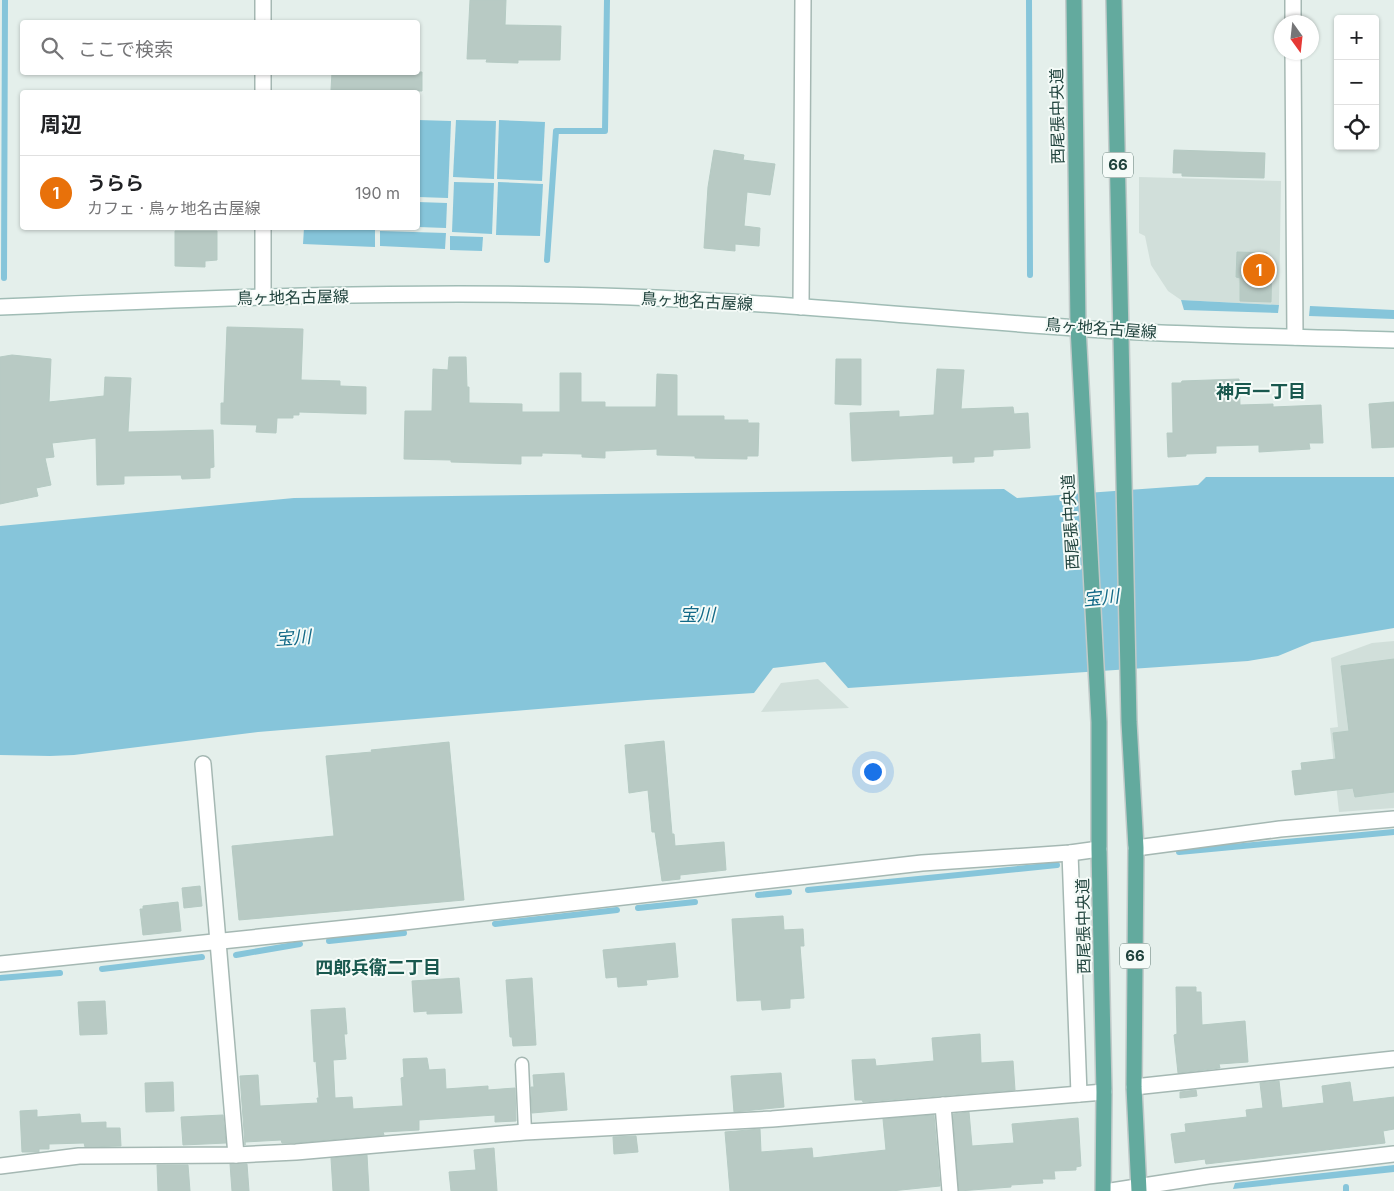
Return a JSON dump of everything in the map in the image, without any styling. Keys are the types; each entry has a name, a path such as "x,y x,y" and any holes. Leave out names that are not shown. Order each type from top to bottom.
{"main road":[{"name":"西尾張中央道","path":"1074,0 1078,327 1099,722 1099,848 1104,1092 1102,1191"},
{"name":"66","path":"1114,0 1129,722 1136,848 1134,1087 1139,1189"}],"street":[{"path":"263,0 263,20"},
{"path":"801,307 803,0"},
{"path":"1293,0 1293,15"},
{"path":"1293,60 1295,337"},
{"path":"263,75 263,90"},
{"path":"263,230 263,296"},
{"name":"鳥ヶ地名古屋線","path":"0,307 263,296 448,294 631,297 801,307 1121,331 1394,340"},
{"path":"204,764 236,1155"},
{"path":"1136,848 1280,828 1394,819"},
{"path":"0,964 395,923 922,863 1070,853 1099,848"},
{"path":"1070,853 1079,1094"},
{"path":"1134,1087 1394,1059"},
{"path":"0,1166 79,1156 236,1155 296,1152 525,1132 772,1119 1104,1092"},
{"path":"943,1105 950,1191"},
{"path":"1111,1191 1139,1189 1394,1154"}],"lane":[{"path":"522,1064 525,1132"}],"shaded area":[{"path":"1139,177 1281,181 1279,305 1181,300 1168,291 1151,265 1145,236 1139,233"},
{"path":"1394,641 1394,808 1339,812 1330,728 1338,727 1331,658 1372,643"},
{"path":"818,679 849,708 761,712 781,683"}],"water":[{"path":"420,120 451,121 448,198 420,197"},
{"path":"456,120 496,121 494,179 453,177"},
{"path":"499,120 545,122 542,181 497,179"},
{"path":"454,182 494,183 492,234 452,232"},
{"path":"498,182 543,184 540,236 496,235"},
{"path":"420,202 447,203 446,228 420,227"},
{"path":"304,230 375,230 375,247 303,244"},
{"path":"380,231 446,233 445,249 380,246"},
{"path":"450,236 483,237 482,251 450,250"},
{"path":"1181,300 1279,305 1278,313 1184,310"},
{"path":"1310,306 1394,310 1394,319 1309,316"},
{"name":"宝川","path":"1206,477 1394,477 1394,628 1312,642 1278,656 1248,661 848,688 825,662 773,668 754,693 258,732 74,755 0,755 0,526 294,498 1004,489 1017,498 1198,485"},
{"path":"1394,1165 1394,1172 1233,1189 1235,1183"}],"building":[{"path":"470,0 506,0 505,25 561,26 560,60 518,60 518,63 486,62 487,59 467,59"},
{"path":"420,72 422,72 422,91 331,90 332,75 420,75"},
{"path":"714,150 744,155 743,160 775,164 770,195 747,192 744,226 760,228 759,246 735,244 735,251 704,248 708,187"},
{"path":"1174,150 1265,153 1264,178 1182,176 1182,173 1173,173"},
{"path":"175,231 217,231 217,260 205,261 205,267 175,266"},
{"path":"1237,252 1267,253 1267,259 1272,259 1271,302 1240,301 1240,278 1236,277"},
{"path":"227,327 303,329 301,380 340,381 340,386 366,387 366,414 299,412 299,415 293,415 293,418 277,418 276,433 256,432 257,425 221,424 221,403 224,403"},
{"path":"12,355 51,359 49,402 104,396 105,377 131,378 128,432 213,430 214,467 210,468 210,478 182,479 181,475 124,476 124,484 97,485 96,438 52,443 54,457 45,458 51,485 36,488 38,496 0,504 0,357"},
{"path":"449,357 466,357 469,403 522,404 522,412 560,412 560,373 581,373 581,402 605,402 605,407 656,407 657,374 677,375 677,416 724,416 724,420 748,420 748,423 759,423 758,456 747,456 747,459 695,458 695,456 657,455 657,449 605,451 605,458 582,457 582,454 542,453 542,456 521,456 521,464 404,459 405,411 432,411 433,369 448,370"},
{"path":"836,359 861,359 861,405 835,404"},
{"path":"937,369 964,370 961,409 1013,407 1014,414 1028,413 1030,448 993,450 993,456 974,457 974,462 953,463 953,456 852,461 850,413 899,411 899,417 934,415"},
{"path":"1239,379 1240,405 1273,404 1273,407 1321,405 1323,443 1309,443 1310,449 1259,452 1259,445 1216,446 1216,453 1168,457 1167,433 1173,433 1172,383"},
{"path":"1394,402 1394,447 1372,448 1369,404"},
{"path":"1394,659 1394,792 1355,797 1353,788 1295,795 1292,771 1302,770 1301,763 1336,759 1333,733 1349,731 1341,666"},
{"path":"664,741 672,834 674,834 675,846 724,842 726,870 680,875 680,879 662,881 655,832 652,832 648,790 629,793 625,745"},
{"path":"449,742 464,900 239,920 232,846 334,836 326,756"},
{"path":"200,886 202,906 184,908 182,888"},
{"path":"178,902 181,931 143,935 140,909 143,909 143,906"},
{"path":"783,916 784,930 803,929 804,946 800,946 804,998 790,999 790,1008 762,1010 761,1000 737,1001 732,919"},
{"path":"675,943 678,977 646,980 647,985 618,987 617,977 606,978 603,950"},
{"path":"459,978 462,1013 427,1014 427,1011 414,1012 412,981"},
{"path":"532,978 536,1045 513,1046 512,1037 510,1037 506,980"},
{"path":"1176,987 1196,987 1196,992 1201,992 1202,1025 1245,1021 1248,1062 1219,1064 1220,1068 1178,1073 1174,1035 1177,1034"},
{"path":"105,1001 107,1034 80,1035 78,1002"},
{"path":"345,1008 347,1034 344,1034 346,1059 333,1060 335,1098 352,1097 353,1109 403,1106 401,1078 404,1077 403,1059 427,1058 429,1070 445,1069 446,1089 488,1086 488,1090 515,1088 516,1121 495,1122 495,1115 419,1120 419,1130 383,1132 384,1135 295,1143 282,1143 281,1140 245,1142 245,1145 240,1076 258,1075 260,1106 318,1103 311,1010"},
{"path":"980,1034 981,1063 1013,1061 1015,1090 863,1102 862,1100 855,1100 852,1060 875,1059 876,1066 934,1061 932,1038"},
{"path":"564,1073 567,1110 532,1113 531,1087 534,1087 533,1075"},
{"path":"781,1073 784,1107 734,1112 731,1076"},
{"path":"1279,1081 1282,1108 1324,1103 1322,1086 1350,1082 1353,1102 1394,1097 1394,1129 1383,1131 1385,1143 1206,1164 1205,1159 1175,1163 1171,1134 1186,1132 1185,1124 1247,1117 1246,1110 1263,1108 1260,1083"},
{"path":"173,1082 174,1111 146,1112 145,1083"},
{"path":"1196,1090 1197,1096 1180,1098 1180,1092"},
{"path":"37,1110 37,1117 80,1114 81,1123 106,1122 106,1128 120,1128 121,1146 85,1147 84,1143 49,1144 49,1149 39,1149 39,1152 22,1152 20,1111"},
{"path":"969,1112 972,1146 1014,1143 1012,1124 1078,1118 1081,1166 1076,1167 1076,1170 1054,1171 1055,1179 1042,1179 1043,1183 959,1191 953,1114"},
{"path":"223,1115 226,1143 183,1145 181,1117"},
{"path":"934,1115 940,1186 891,1191 730,1191 725,1132 760,1129 761,1152 812,1148 813,1158 886,1150 883,1119"},
{"path":"636,1136 638,1152 614,1154 613,1137"},
{"path":"494,1148 497,1191 451,1191 449,1172 476,1170 474,1150"},
{"path":"367,1155 369,1191 333,1191 331,1158"},
{"path":"230,1164 247,1164 249,1191 232,1191"},
{"path":"157,1165 188,1165 190,1191 158,1191"}],"waterway":[{"path":"4,278 5,0"},
{"path":"547,260 556,131 605,131 607,0"},
{"path":"1029,0 1030,275"},
{"path":"1179,852 1394,832"},
{"path":"808,890 1057,865"},
{"path":"758,895 789,892"},
{"path":"638,908 695,902"},
{"path":"495,924 617,910"},
{"path":"329,941 404,933"},
{"path":"236,955 300,944"},
{"path":"102,969 202,957"},
{"path":"0,978 60,973"}],"place":[{"name":"うらら","path":"1259,270"}],"district":[{"name":"神戸一丁目","path":"1261,392"},
{"name":"四郎兵衛二丁目","path":"378,968"}]}
